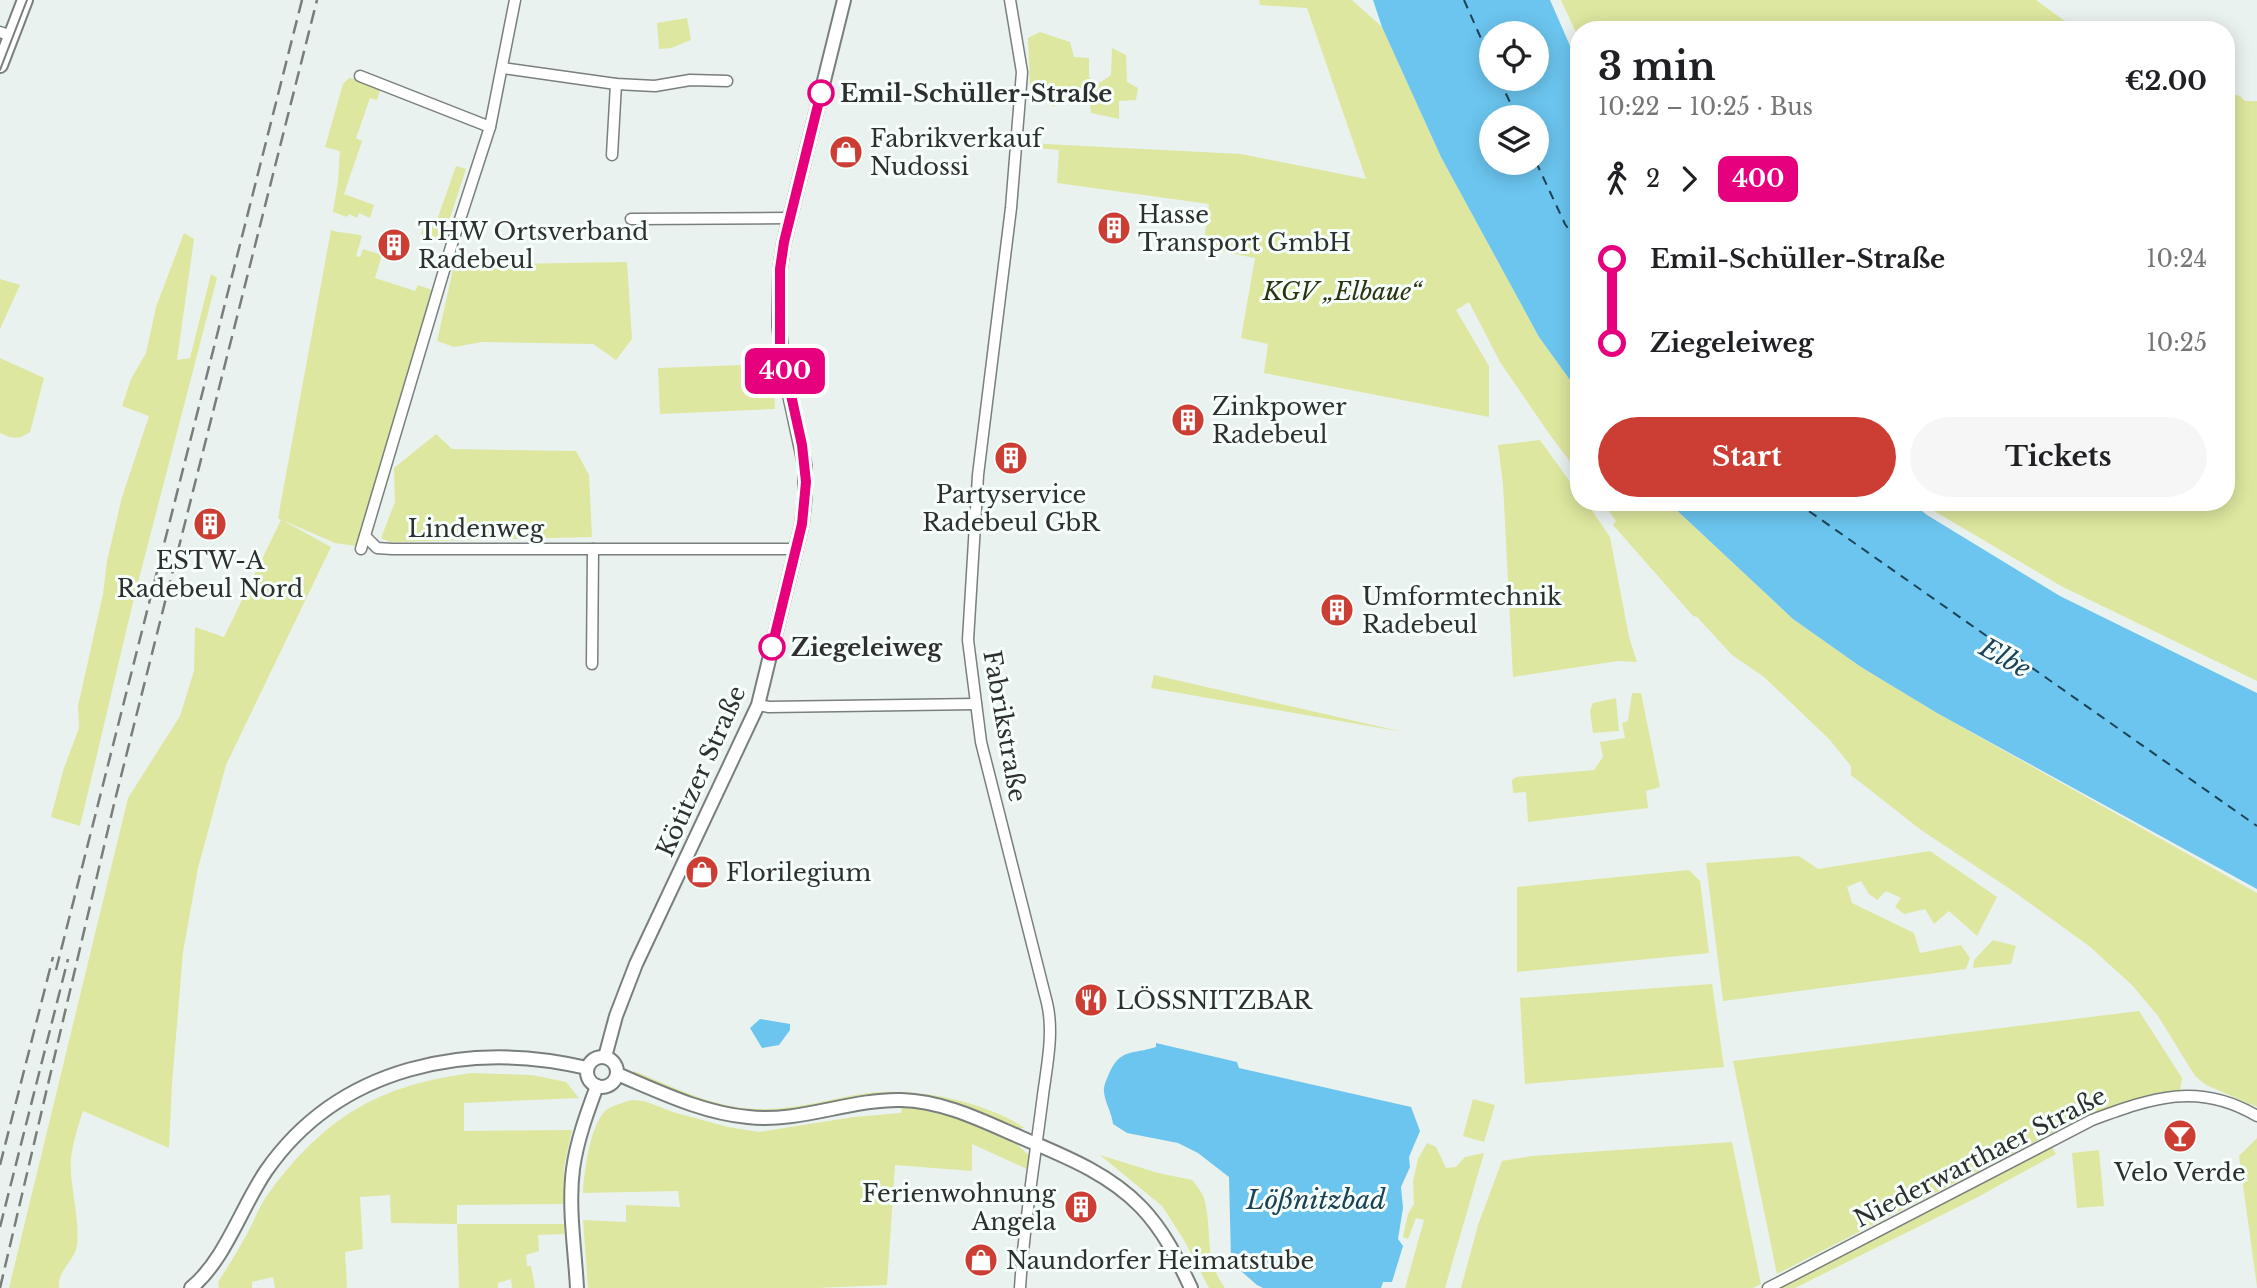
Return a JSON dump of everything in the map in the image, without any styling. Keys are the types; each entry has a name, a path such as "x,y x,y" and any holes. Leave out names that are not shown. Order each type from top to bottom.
{"main road":[{"path":"0,65 5,34 25,0"}],"street":[{"path":"361,549 447,260 490,128 515,0"},
{"name":"Kötitzer Straße","path":"605,1057 616,1016 636,964 758,705 796,549 806,497 805,466 782,354 779,326 780,269 844,0"},
{"name":"Fabrikstraße","path":"1010,0 1022,72 1010,208 976,498 968,640 981,742 1049,1009 1048,1058 1024,1230 1020,1288"},
{"path":"503,68 616,84 655,86 690,80 727,81"},
{"path":"360,76 490,128"},
{"path":"612,155 616,84"},
{"path":"631,219 790,218"},
{"name":"Lindenweg","path":"365,536 377,548 796,549"},
{"path":"592,664 593,549"},
{"path":"758,705 976,704"},
{"path":"605,1057 613,1061 617,1074 610,1084 597,1086 587,1078 587,1068 593,1059 605,1057"},
{"path":"191,1288 215,1260 252,1194 282,1150 307,1124 355,1091 414,1067 464,1058 537,1059 587,1068"},
{"path":"617,1074 684,1101 750,1118 798,1116 881,1101 922,1102 964,1113 1088,1168 1129,1195 1166,1238 1191,1288"},
{"path":"577,1288 573,1169 582,1128 597,1086"},
{"name":"Niederwarthaer Straße","path":"1768,1288 2092,1120 2129,1107 2199,1095 2225,1100 2257,1116"}],"green space":[{"name":"KGV „Elbaue“","path":"1259,0 1352,0 1382,27 1441,157 1539,337 1570,380 1570,461 1500,362 1469,302 1456,310 1489,366 1489,417 1264,373 1268,344 1241,338 1255,258 1203,248 1209,204 1057,183 1059,150 1026,147 1026,143 1241,154 1366,179 1307,8 1260,5"},
{"path":"1561,0 2036,0 2065,21 1571,21"},
{"path":"687,18 691,40 671,48 659,49 657,23"},
{"path":"1040,32 1070,42 1074,57 1089,58 1089,77 1098,84 1111,75 1112,48 1126,55 1127,82 1138,88 1136,100 1119,101 1119,119 1091,113 1089,97 1072,99 1053,106 1030,86 1028,38"},
{"path":"349,78 381,87 377,100 370,98 356,138 362,141 344,194 374,205 370,218 359,213 357,218 333,212 340,151 325,147 343,84"},
{"path":"2235,95 2245,101 2257,101 2257,681 2061,586 1934,511 2235,511"},
{"path":"456,166 466,169 442,242 421,234 425,220 436,223"},
{"path":"331,230 362,236 356,256 360,257 363,249 382,255 375,278 415,291 418,285 432,290 402,403 356,546 335,543 282,520 331,547 226,765 198,868 183,952 169,1148 83,1111 71,1158 77,1223 76,1251 61,1276 59,1288 9,1288 128,798 180,716 194,671 195,627 224,637 281,520 278,518"},
{"path":"184,233 194,239 177,360 190,358 211,274 217,278 134,598 80,826 51,817 63,771 79,728 78,706 122,497 149,416 122,406 131,379 146,353 156,307"},
{"path":"627,262 632,339 616,360 593,344 482,342 454,347 437,341 454,265"},
{"path":"0,279 20,285 0,329"},
{"path":"0,358 44,378 30,432 19,437 0,433"},
{"path":"773,364 775,409 660,414 658,368"},
{"path":"436,434 452,449 576,451 589,475 592,537 390,542 381,538 395,502 394,468"},
{"path":"1540,440 1570,482 1570,511 1592,511 1610,537 1629,637 1637,662 1618,661 1513,677 1503,484 1498,445"},
{"path":"1609,511 1678,511 1793,619 1861,667 1937,713 2257,893 2257,1107 2206,1085 2195,1076 2158,1016 2132,985 2089,946 1921,830 1851,775 1851,766 1829,739 1764,677 1732,655 1697,617 1693,616 1613,525 1616,521"},
{"path":"1154,675 1403,732 1151,688"},
{"path":"1632,693 1641,693 1660,787 1646,791 1648,808 1528,822 1526,792 1513,793 1512,780 1516,777 1594,770 1603,757 1600,742 1625,738 1622,723 1628,721"},
{"path":"1616,698 1619,731 1593,733 1590,711 1593,703"},
{"path":"1930,851 1997,897 1977,936 1949,911 1934,924 1925,909 1904,914 1895,907 1901,898 1886,891 1877,900 1869,894 1861,881 1847,887 1852,903 1914,933 1920,953 1961,945 1970,958 1966,969 1723,1001 1706,863 1799,856 1818,869"},
{"path":"1689,870 1700,881 1709,953 1517,972 1517,887"},
{"path":"1993,940 2016,946 2011,964 1973,968 1974,960"},
{"path":"1712,984 1724,1067 1525,1084 1520,998"},
{"path":"2139,1011 2182,1078 2180,1090 2130,1100 2083,1117 1777,1274 1733,1061"},
{"path":"634,1071 698,1097 749,1109 778,1109 861,1094 902,1092 967,1103 1025,1128 1016,1128 958,1105 935,1100 767,1113 732,1109 633,1075"},
{"path":"472,1073 532,1075 566,1082 579,1098 464,1103 464,1131 572,1130 564,1167 563,1204 457,1205 457,1224 391,1223 390,1195 360,1197 363,1249 345,1252 347,1288 275,1288 273,1277 252,1282 252,1288 219,1288 218,1282 268,1194 311,1144 356,1109 408,1086"},
{"path":"1473,1099 1495,1105 1484,1142 1463,1136"},
{"path":"631,1100 644,1101 728,1127 759,1132 854,1117 901,1113 902,1106 917,1108 952,1115 988,1128 1029,1156 1027,1169 972,1144 972,1171 895,1165 887,1285 817,1288 588,1288 583,1220 626,1222 626,1205 680,1207 678,1191 583,1193 595,1127 605,1111"},
{"path":"2257,1138 2257,1287 2239,1156"},
{"path":"1732,1142 1761,1284 1753,1288 1461,1288 1478,1225 1502,1161 1532,1156"},
{"path":"1427,1143 1436,1147 1446,1168 1456,1167 1465,1157 1484,1153 1445,1288 1405,1288 1424,1220 1416,1218 1408,1239 1403,1237 1408,1214 1414,1204 1413,1181 1418,1159"},
{"path":"2052,1147 2056,1154 1976,1198 1795,1288 1780,1288"},
{"path":"2099,1150 2104,1206 2077,1208 2072,1153"},
{"path":"1100,1155 1158,1173 1192,1180 1204,1198 1211,1255 1218,1277 1225,1288 1209,1288 1184,1240 1162,1206"},
{"path":"457,1224 564,1224 564,1234 538,1235 539,1251 526,1255 535,1288 512,1288 511,1279 498,1283 498,1288 459,1288"}],"water":[{"path":"1373,0 1550,0 1570,46 1570,380 1539,337 1441,157 1382,27"},
{"name":"Elbe","path":"1678,511 1922,511 2060,596 2257,693 2257,889 1937,713 1861,667 1793,619"},
{"path":"760,1019 790,1024 790,1030 779,1045 762,1048 750,1028"},
{"name":"Lößnitzbad","path":"1156,1043 1237,1062 1239,1068 1411,1107 1420,1131 1401,1187 1403,1208 1398,1239 1403,1246 1392,1282 1383,1282 1381,1288 1263,1288 1234,1265 1231,1259 1229,1177 1198,1153 1178,1143 1127,1133 1113,1124 1104,1090 1113,1067 1122,1056 1156,1047"}],"ferry route":[{"path":"1464,0 1479,34"},
{"path":"1505,91 1511,105"},
{"path":"1542,175 1570,231"},
{"path":"1809,511 2257,826"}],"tram line":[{"path":"0,70 27,0"}],"railway":[{"path":"56,970 302,0"},
{"path":"0,1288 114,804 317,0"},
{"path":"0,1165 53,957"},
{"path":"0,1227 68,959"}],"bus line":[{"name":"400","path":"772,647 806,497 802,445 780,345 780,269 784,242 821,93"}],"place":[{"name":"Emil-Schüller-Straße","path":"821,93"},
{"name":"Fabrikverkauf Nudossi","path":"846,152"},
{"name":"Hasse Transport GmbH","path":"1114,228"},
{"name":"THW Ortsverband Radebeul","path":"394,245"},
{"name":"Zinkpower Radebeul","path":"1188,420"},
{"name":"Partyservice Radebeul GbR","path":"1011,458"},
{"name":"ESTW-A Radebeul Nord","path":"210,524"},
{"name":"Umformtechnik Radebeul","path":"1337,610"},
{"name":"Ziegeleiweg","path":"772,647"},
{"name":"Florilegium","path":"702,872"},
{"name":"LÖSSNITZBAR","path":"1091,1000"},
{"name":"Velo Verde","path":"2180,1136"},
{"name":"Ferienwohnung Angela","path":"1081,1207"},
{"name":"Naundorfer Heimatstube","path":"981,1260"}]}
